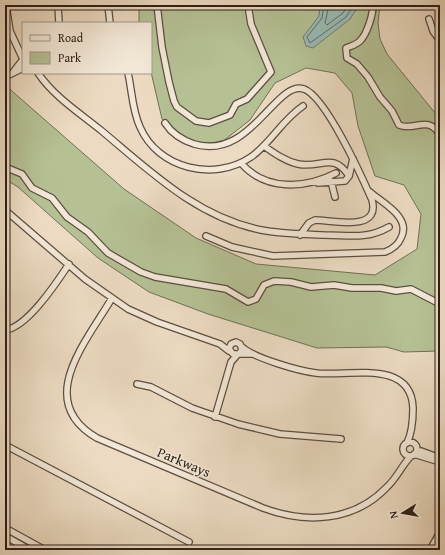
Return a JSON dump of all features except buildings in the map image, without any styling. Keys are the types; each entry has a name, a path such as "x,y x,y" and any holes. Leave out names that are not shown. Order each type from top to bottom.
{"street":[{"path":"5,77 14,71 22,60 6,19 6,5"},
{"path":"58,5 59,22"},
{"path":"108,5 110,22"},
{"path":"158,5 169,82 176,104 188,117 205,124 230,115 236,104 246,99 271,72 250,24 248,5"},
{"path":"373,5 372,13 363,38 360,42 346,48 347,58 357,64 368,77 380,97 392,111 399,125 406,127 429,125 435,128 440,135"},
{"path":"429,20 433,31 440,40"},
{"path":"38,74 68,104 174,190 217,215 252,228 300,235 360,237 375,234 389,227"},
{"path":"128,74 138,122 147,139 159,152 181,165 199,170 217,170 241,163 264,146 286,119 303,106"},
{"path":"165,124 173,133 188,142 203,146 221,145 236,140 249,131 286,92 293,89 308,91 314,96 343,138 368,190 373,206 371,214 366,219 352,223 315,220 309,223 300,235"},
{"path":"264,146 287,160 297,164 337,162 343,167 349,176"},
{"path":"241,163 254,175 268,181 293,185 312,182 343,182 349,176 353,158"},
{"path":"5,167 19,172 32,188 52,198 68,217 88,232 108,253 150,276 226,289 248,302 256,300 264,285 274,281 291,282 311,287 334,285 352,288 381,288 396,291 411,289 440,304"},
{"path":"312,182 336,173"},
{"path":"331,182 335,197"},
{"path":"206,236 232,247 273,256 385,252 395,247 400,241 404,232 403,224 397,214 368,190"},
{"path":"5,210 112,298 150,320 220,344 233,354 240,352 252,354 308,372 330,374 376,373 393,377 402,384 411,398 413,410 411,431 404,448 405,463"},
{"path":"5,330 17,326 31,313 51,290 69,264"},
{"name":"Parkways","path":"112,298 74,361 67,381 68,404 74,418 84,430 97,438 270,510 306,518 332,517 349,513 364,506 388,487 414,451"},
{"path":"220,344 231,344 237,342 240,352"},
{"path":"215,417 231,362 231,344"},
{"path":"231,362 240,352"},
{"path":"137,384 151,387 185,405 215,417 266,431 341,440"},
{"path":"411,431 414,451"},
{"path":"407,443 410,442 414,451 440,462"},
{"path":"5,445 190,542"},
{"path":"405,453 414,451 424,452 440,458"},
{"path":"424,452 430,451 440,455"},
{"path":"5,528 45,550"},
{"path":"430,550 440,532"},
{"path":"5,536 30,550"},
{"path":"438,550 440,546"}],"green space":[{"path":"139,5 380,5 378,23 380,39 387,54 440,119 440,351 404,352 386,347 317,348 208,314 149,292 98,258 18,187 5,179 5,85 124,189 196,238 256,264 375,275 417,249 421,214 404,185 375,176 358,126 352,93 335,73 306,68 275,83 250,120 222,142 193,144 162,119 151,74 152,22 139,22"}],"water":[{"path":"320,5 359,5 350,19 313,48 306,46 303,37 319,16"}]}
